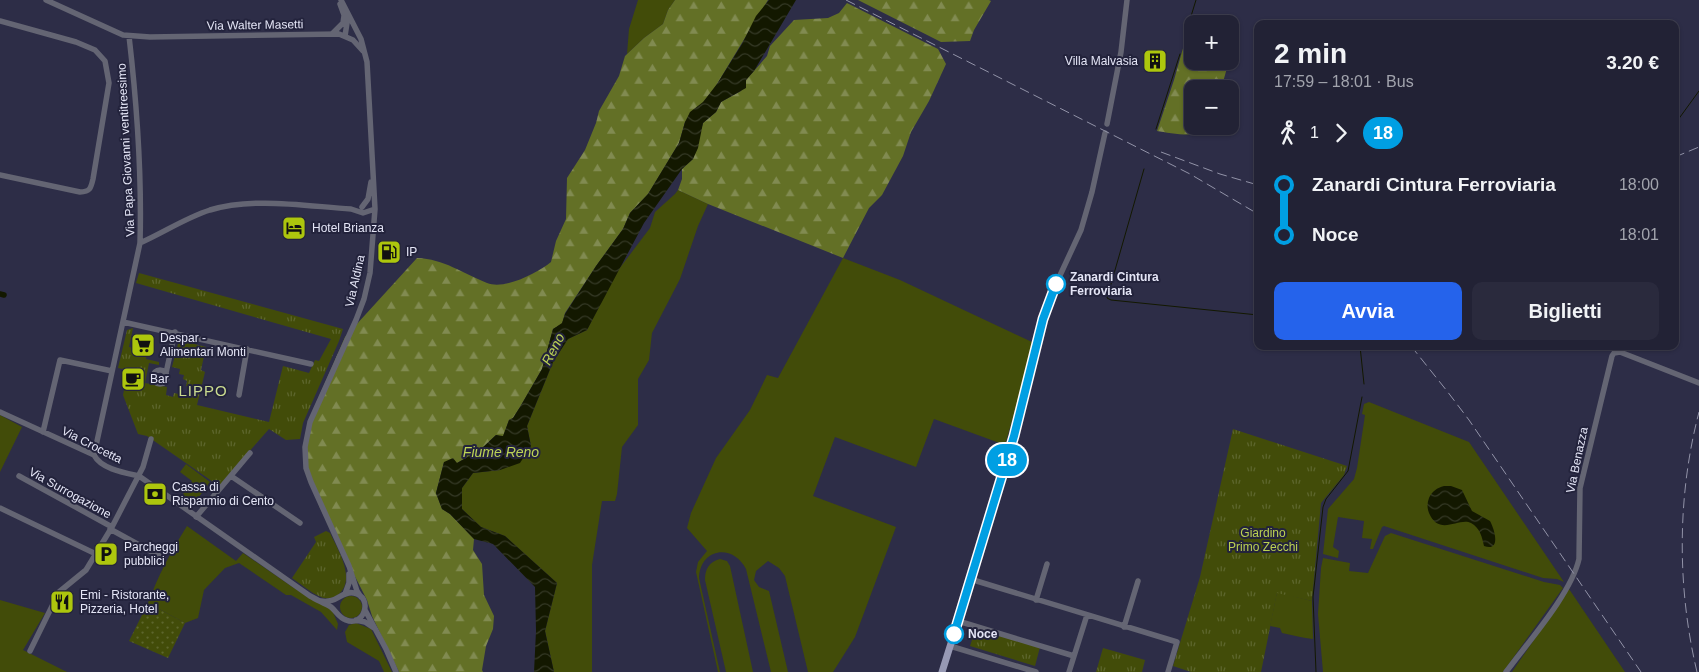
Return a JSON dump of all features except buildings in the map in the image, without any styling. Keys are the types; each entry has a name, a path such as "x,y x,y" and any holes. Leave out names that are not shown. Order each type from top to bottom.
{"main road":[{"path":"942,672 958,621"}],"street":[{"name":"Via Walter Masetti","path":"46,0 129,36 332,34 345,36"},
{"name":"Via Aldina","path":"340,0 347,27 345,36"},
{"name":"Via Aldina","path":"340,0 361,39 367,62 375,209 374,235 370,273 364,299 347,342 313,412 306,439 306,460 311,482 344,555 357,591 361,596"},
{"path":"1107,124 1121,52 1127,0"},
{"path":"332,34 343,23 344,15"},
{"path":"0,21 76,42 95,50 105,60 109,83 94,179 90,190 80,192 0,175"},
{"name":"Via Papa Giovanni ventitreesimo","path":"94,456 140,243 141,212 137,129 129,36"},
{"path":"345,36 359,44 367,62"},
{"path":"1074,656 958,621 1014,436 1046,310 1081,230 1090,200 1105,132"},
{"path":"362,210 369,195 373,166"},
{"path":"140,243 197,215 227,206 260,203 362,210 375,209"},
{"path":"362,210 372,224 374,235"},
{"path":"123,322 175,332 310,364"},
{"path":"166,374 175,332"},
{"path":"239,395 247,350"},
{"name":"Via Benazza","path":"1506,672 1568,588 1577,566 1580,488 1614,353 1620,352 1699,383"},
{"path":"43,432 60,360 112,371"},
{"name":"Via Crocetta","path":"0,412 94,456 97,461 107,466 139,476 310,596 338,613"},
{"name":"Via Surrogazione","path":"30,651 59,592 86,570 111,528 143,467 150,439"},
{"path":"196,517 250,453"},
{"name":"Via Surrogazione","path":"19,476 163,558"},
{"path":"231,476 300,524"},
{"path":"0,508 96,554"},
{"name":"Via Aldina","path":"343,595 349,578 344,555"},
{"path":"1036,600 1047,564"},
{"path":"970,579 1177,642 1168,672"},
{"path":"1124,627 1138,581"},
{"path":"321,601 332,601 353,592 361,596 365,603 365,610 362,616 356,620"},
{"path":"343,595 336,606 338,613 344,620 365,622 376,629"},
{"path":"365,610 396,672"},
{"path":"1069,672 1087,615"},
{"path":"950,646 1036,672"}],"green space":[{"path":"638,0 675,0 668,10 663,24 627,54 629,29"},
{"path":"675,0 768,0 709,96 685,122 679,143 648,194 630,213 623,229 565,313 562,324 553,329 542,369 513,418 509,420 503,437 496,435 480,450 457,463 444,462 436,493 442,509 450,514 474,539 473,550 482,564 484,595 494,616 493,629 486,646 483,672 399,672 372,616 367,600 320,508 304,464 314,408 345,337 417,258 436,261 494,285 520,279 538,271 551,262 556,241 566,219 567,178 585,150 599,111 619,76 625,56 644,38 663,24 668,10"},
{"path":"858,0 991,1 974,30 970,41 941,42"},
{"path":"847,3 938,49 946,64 929,101 911,132 903,156 882,195 869,208 843,258 708,204 678,190 682,179 682,169 693,159 703,123 716,112 721,102 741,91 746,80 767,56 770,46 794,20 828,18 839,13"},
{"path":"1184,45 1184,70 1226,70 1224,80 1184,80 1184,134 1157,131"},
{"path":"678,190 708,204 698,226 680,279 652,333 649,360 638,379 638,425 622,447 615,501 602,501 592,565 592,672 554,672 545,631 557,583 505,536 481,527 462,509 462,488 473,473 500,470 531,446 527,426 553,362 568,339 587,330 616,273 650,228 655,212"},
{"path":"843,258 900,280 1032,342 1005,445 934,419 916,467 835,437 813,496 896,527 855,637 833,672 808,672 785,576 779,568 768,561 756,571 754,580 759,587 769,591 788,672 771,672 746,569 733,555 718,552 705,560 699,578 720,672 718,672 696,572 698,562 707,551 687,528 691,513 716,458 750,410 767,375 778,378"},
{"path":"139,273 343,329 303,423 300,439 286,440 269,429 219,486 147,436 138,434 123,395 128,370 118,368 127,330 133,328 129,347 147,351 146,359 159,362 159,365 149,363 145,383 167,387 166,395 173,397 174,393 192,397 194,388 186,386 187,381 183,379 184,375 179,374 180,369 172,367 179,340 206,347 201,370 205,372 197,405 269,422 283,366 309,373 315,360 319,361 331,339 136,283"},
{"path":"1369,402 1469,442 1564,582 1557,579 1543,578 1384,526 1373,549 1370,549 1372,539 1362,538 1364,521 1338,517 1333,547 1339,551 1338,558 1323,554 1328,509 1354,479 1365,415 1362,414 1364,404"},
{"path":"0,415 22,427 0,472"},
{"name":"Giardino Primo Zecchi","path":"1233,429 1347,466 1344,475 1321,503 1312,601 1277,593 1261,672 1191,672 1173,666 1200,577"},
{"path":"186,464 210,482 193,505 181,497 192,481 180,472"},
{"path":"187,526 236,561 243,553 291,586 332,610 338,624 337,630 321,612 291,595 286,595 239,563 225,568 204,590 198,618 185,623 148,603 165,564"},
{"path":"326,531 330,533 344,564 346,580 339,594 323,598 292,578 316,542 314,537"},
{"path":"1391,533 1544,582 1560,585 1563,588 1503,672 1323,672 1318,614 1323,558 1350,563 1349,571 1368,573 1385,536"},
{"path":"720,559 727,561 730,566 753,672 726,672 705,580 708,566"},
{"path":"1569,589 1625,672 1512,672"},
{"path":"1277,592 1312,601 1313,639 1282,633 1280,628 1270,626"},
{"path":"351,596 359,599 362,607 359,615 351,618 343,615 340,607 343,599"},
{"path":"0,600 45,613 23,650 67,672 0,672"},
{"path":"148,603 185,623 168,658 129,641"},
{"path":"356,623 371,629 392,672 384,672 379,661 347,642 345,632 349,625"},
{"path":"976,628 1040,647 1035,666 970,646"},
{"path":"1103,648 1145,660 1142,672 1096,672"}],"water":[{"name":"Fiume Reno","path":"769,0 796,0 754,71 746,80 746,88 721,102 716,112 703,123 698,148 693,159 682,169 644,223 587,330 568,339 553,362 527,426 531,446 520,463 500,470 473,473 462,488 462,509 481,527 505,536 557,583 545,631 554,672 534,672 536,631 535,587 493,544 474,539 450,514 442,509 436,493 444,462 453,458 457,463 480,450 496,435 503,436 509,420 513,418 542,369 553,329 562,323 565,314 596,266 623,229 630,213 648,194 679,143 690,112 703,102 717,84 742,44 756,16"},
{"path":"1444,486 1451,486 1462,490 1472,511 1490,521 1495,534 1493,546 1484,546 1479,530 1471,523 1461,522 1444,525 1438,524 1433,520 1428,509 1428,500 1433,492"}],"waterway":[{"path":"1191,15 1196,0"},
{"path":"1156,129 1180,54"},
{"path":"1679,118 1699,91"},
{"path":"1144,169 1107,298 1111,300 1254,315"},
{"path":"0,294 4,295"},
{"path":"1360,350 1364,384"},
{"path":"1316,672 1313,597 1323,507 1326,499 1348,471 1362,397"}],"railway":[{"path":"846,0 1190,174 1254,212"},
{"path":"1679,155 1699,147"},
{"path":"1161,152 1220,174 1254,184"},
{"path":"1414,350 1469,420 1641,672"},
{"path":"1697,672 1686,608 1682,542 1687,476 1699,412"}],"bus line":[{"name":"18","path":"954,634 1026,394 1038,336 1056,284"}],"place":[{"name":"Villa Malvasia","path":"1155,61"},
{"name":"Hotel Brianza","path":"294,228"},
{"name":"IP","path":"389,252"},
{"name":"Zanardi Cintura Ferroviaria","path":"1056,284"},
{"name":"Despar - Alimentari Monti","path":"143,345"},
{"name":"Bar","path":"133,379"},
{"name":"Cassa di Risparmio di Cento","path":"155,494"},
{"name":"Parcheggi pubblici","path":"106,554"},
{"name":"Emi - Ristorante, Pizzeria, Hotel","path":"62,602"},
{"name":"Noce","path":"954,634"}],"district":[{"name":"LIPPO","path":"203,390"}],"water label":[{"name":"Reno","path":"553,349"}]}
